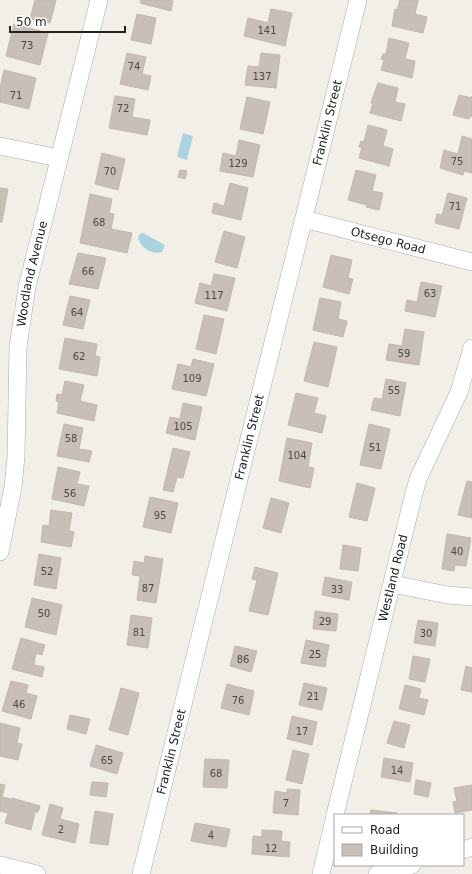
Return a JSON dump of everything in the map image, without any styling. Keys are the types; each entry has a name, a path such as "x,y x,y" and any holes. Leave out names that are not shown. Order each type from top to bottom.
{"street":[{"name":"Woodland Avenue","path":"0,552 9,513 15,472 17,380 22,317 27,286 98,0"},
{"name":"Franklin Street","path":"141,874 358,0"},
{"path":"0,146 59,158"},
{"name":"Otsego Road","path":"304,219 472,262"},
{"name":"Westland Road","path":"335,814 418,479 459,392 472,348"},
{"path":"393,584 447,596 472,597"},
{"name":"Westland Road","path":"320,874 334,819"},
{"path":"0,865 36,874"},
{"path":"377,874 408,866"}],"water":[{"path":"183,133 193,136 187,160 177,157"},
{"path":"143,233 165,245 162,252 158,253 147,250 141,244 138,237"}],"building":[{"path":"35,0 56,0 50,23 30,19"},
{"path":"141,0 173,1 171,11 140,3"},
{"path":"400,0 418,0 415,14 427,17 423,33 392,26 395,9 397,10"},
{"path":"271,9 292,13 285,46 244,36 248,18 268,23"},
{"path":"137,14 156,18 151,44 131,40"},
{"path":"14,24 48,33 40,65 6,56"},
{"path":"389,38 409,43 405,59 415,61 412,78 381,70 384,60 381,59 383,54 386,54"},
{"path":"127,53 146,57 142,74 151,76 148,90 120,84"},
{"path":"261,53 280,55 276,88 245,85 248,66 259,67"},
{"path":"4,70 36,78 29,109 0,102 0,88"},
{"path":"378,83 398,88 395,102 405,104 401,121 370,113 373,103 371,103"},
{"path":"459,95 472,98 472,117 470,116 469,119 453,115"},
{"path":"115,96 135,99 132,117 150,120 147,135 109,128"},
{"path":"247,97 270,102 263,134 240,129"},
{"path":"368,125 387,130 383,146 393,149 389,166 359,158 362,147 359,147 361,141 364,142"},
{"path":"462,136 472,139 472,173 464,171 463,175 440,168 444,150 458,154"},
{"path":"239,140 260,145 253,177 220,171 223,153 236,156"},
{"path":"102,153 125,159 118,190 95,184"},
{"path":"180,170 187,171 185,179 178,177"},
{"path":"356,170 376,175 372,191 383,193 379,210 348,200"},
{"path":"230,183 248,188 241,220 212,213 214,203 224,206"},
{"path":"0,188 8,189 2,222 0,222"},
{"path":"448,193 467,198 459,229 435,223 437,214 442,215"},
{"path":"90,194 112,199 109,213 114,214 111,229 132,233 127,253 80,243"},
{"path":"224,231 245,237 237,268 215,262"},
{"path":"78,253 106,258 98,289 69,284"},
{"path":"331,255 352,260 348,278 353,279 349,294 323,287"},
{"path":"214,274 235,278 227,311 195,303 200,283 211,286"},
{"path":"421,282 442,286 435,317 405,311 407,300 417,302"},
{"path":"70,296 90,300 83,329 63,325"},
{"path":"320,298 341,302 338,319 347,321 343,337 313,330"},
{"path":"204,315 224,319 216,354 196,349"},
{"path":"405,329 424,332 419,365 386,360 389,344 402,346"},
{"path":"65,338 97,344 95,356 100,357 97,376 59,369"},
{"path":"314,342 337,347 328,387 304,381"},
{"path":"193,359 214,364 206,396 172,389 178,364 191,367"},
{"path":"386,379 406,383 400,416 371,410 374,398 382,399"},
{"path":"65,381 84,385 80,401 97,405 94,421 57,413 59,402 56,401 57,394 62,395"},
{"path":"296,393 318,398 314,413 326,416 322,433 288,425"},
{"path":"183,403 202,407 195,440 166,433 170,417 180,419"},
{"path":"64,424 83,428 79,449 92,451 89,462 57,456"},
{"path":"369,424 390,429 381,469 360,465"},
{"path":"287,438 312,443 308,467 314,468 310,488 279,481"},
{"path":"173,448 190,452 183,478 177,477 173,492 163,490"},
{"path":"58,467 80,472 77,484 89,486 84,506 52,499"},
{"path":"467,481 472,482 472,518 458,515"},
{"path":"357,483 375,488 367,521 349,517"},
{"path":"150,497 178,503 171,533 143,527"},
{"path":"271,498 289,503 281,533 263,528"},
{"path":"51,510 72,513 69,531 74,532 71,547 41,542 43,525 49,526"},
{"path":"447,534 471,538 466,566 455,565 454,571 442,569"},
{"path":"343,545 361,548 358,571 340,569"},
{"path":"39,554 61,558 56,589 34,585"},
{"path":"145,556 163,559 156,603 137,600 140,576 132,575 134,561 144,563"},
{"path":"255,567 278,573 268,615 249,611 257,580 252,579"},
{"path":"325,577 352,582 349,600 322,595"},
{"path":"32,598 62,605 56,635 25,627"},
{"path":"315,611 338,614 336,631 313,629"},
{"path":"131,615 152,618 148,648 127,645"},
{"path":"418,620 438,623 435,646 414,643"},
{"path":"21,638 45,645 42,655 36,653 35,659 30,658 35,660 34,665 44,667 42,677 12,669"},
{"path":"306,640 329,645 325,667 301,663"},
{"path":"235,646 257,651 251,672 230,666"},
{"path":"413,656 430,659 425,682 409,679"},
{"path":"466,666 472,668 472,692 461,690"},
{"path":"11,681 28,685 26,693 37,696 31,719 2,711"},
{"path":"304,683 327,688 322,710 299,705"},
{"path":"227,684 254,691 249,715 221,708"},
{"path":"405,685 421,689 419,698 428,700 424,715 399,709"},
{"path":"121,688 139,693 128,735 109,730"},
{"path":"70,715 90,719 86,734 67,729"},
{"path":"292,716 317,722 312,745 287,739"},
{"path":"394,721 410,725 404,748 387,743"},
{"path":"0,723 20,728 17,743 22,744 18,760 0,756"},
{"path":"96,745 123,753 117,774 90,766"},
{"path":"293,750 309,754 302,784 286,780"},
{"path":"384,758 413,763 410,782 381,777"},
{"path":"205,759 229,760 227,788 203,787"},
{"path":"416,780 431,783 428,797 414,794"},
{"path":"92,782 108,783 106,797 90,795"},
{"path":"0,784 5,785 2,797 12,798 40,806 38,812 35,812 31,830 5,823 8,813 0,811"},
{"path":"472,785 472,810 455,813 453,802 457,801 454,788"},
{"path":"287,789 300,790 298,815 273,813 275,791 287,793"},
{"path":"50,804 63,808 60,819 79,824 75,843 42,835"},
{"path":"371,810 397,813 397,814 370,814"},
{"path":"95,811 113,814 108,845 90,843"},
{"path":"195,823 230,829 226,847 191,841"},
{"path":"262,830 282,831 281,841 290,842 289,857 252,854 253,836 262,837"}]}
